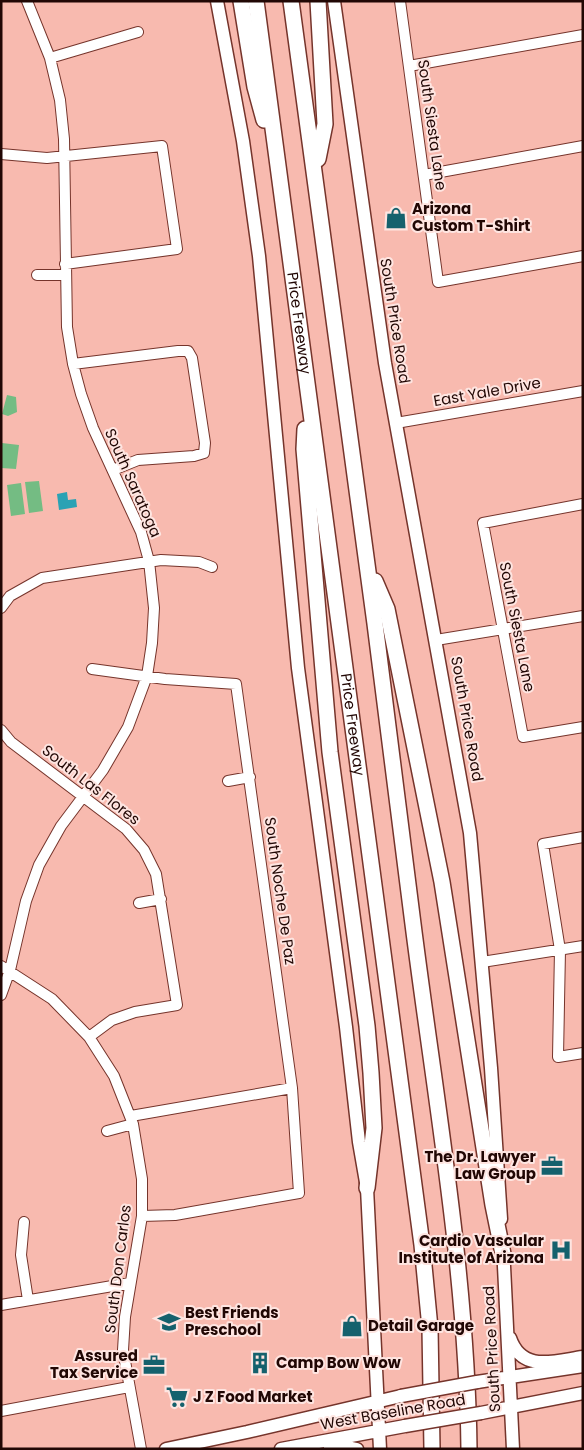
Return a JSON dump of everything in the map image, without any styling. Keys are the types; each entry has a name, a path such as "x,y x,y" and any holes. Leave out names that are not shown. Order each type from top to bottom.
{"highway":[{"path":"241,1 255,88 280,182"},
{"name":"Price Freeway","path":"256,1 422,1245 430,1328 432,1449"},
{"path":"291,1 369,566 455,1245 466,1365 468,1449"},
{"path":"316,173 324,124 318,1"},
{"path":"308,392 304,449 329,743 367,1026 371,1073 374,1128 367,1188"},
{"path":"369,566 387,609 442,882 492,1205 503,1254"}],"main road":[{"path":"217,1 243,141 259,256 298,668 346,1027 359,1142 367,1188 380,1449"},
{"name":"South Price Road","path":"334,1 372,282 465,800 482,962 503,1254 513,1449"},
{"path":"507,1327 515,1350 529,1361 550,1362 583,1357"},
{"name":"West Baseline Road","path":"166,1449 393,1398 496,1379 583,1366"},
{"name":"West Baseline Road","path":"288,1448 583,1393"},
{"path":"326,1449 343,1446 357,1449"}],"street":[{"name":"South Saratoga","path":"1,995 6,968 26,900 39,865 83,795 103,770 128,727 147,676 152,643 154,608 150,561 141,532 93,428 73,364 67,327 65,157 60,100 50,58 27,1"},
{"name":"South Siesta Lane","path":"400,1 438,282 583,256"},
{"path":"50,58 138,32"},
{"path":"409,66 583,35"},
{"path":"1,154 47,158 162,146 177,249 65,264"},
{"path":"424,175 583,146"},
{"path":"37,275 65,276"},
{"path":"73,364 188,351 192,358 205,443 204,452 194,456 138,460 113,470"},
{"name":"East Yale Drive","path":"396,423 583,391"},
{"name":"South Siesta Lane","path":"583,504 482,523 523,737 583,727"},
{"path":"1,608 10,596 42,578 150,561 186,561 212,567"},
{"path":"436,640 502,631 583,616"},
{"path":"92,669 147,676"},
{"name":"South Noche De Paz","path":"142,1216 175,1215 299,1193 292,1088 236,684 147,676"},
{"name":"South Las Flores","path":"1,730 11,742 126,829 144,850 156,874 162,899 177,1005 135,1012 112,1020 89,1037"},
{"path":"228,781 250,777"},
{"path":"583,836 543,844 560,950 558,1057 583,1053"},
{"path":"139,903 162,899"},
{"path":"482,962 583,946"},
{"name":"South Don Carlos","path":"6,968 52,999 89,1037 114,1076 132,1120 142,1179 142,1216 125,1316 123,1346 141,1449"},
{"path":"107,1131 132,1120 292,1088"},
{"path":"24,1222 21,1255 28,1300"},
{"path":"1,1305 130,1283"},
{"path":"1,1411 129,1387"}],"green space":[{"path":"7,395 16,397 17,412 8,416 2,414"},
{"path":"2,443 19,445 16,469 1,468"},
{"path":"39,481 43,511 29,513 25,482"},
{"path":"21,483 25,514 11,516 7,485"}],"water":[{"path":"67,492 68,500 76,499 77,507 59,510 57,494"}],"place":[{"name":"Arizona Custom T-Shirt","path":"396,218"},
{"name":"The Dr. Lawyer Law Group","path":"552,1166"},
{"name":"Cardio Vascular Institute of Arizona","path":"561,1250"},
{"name":"Best Friends Preschool","path":"169,1322"},
{"name":"Detail Garage","path":"352,1326"},
{"name":"Camp Bow Wow","path":"260,1363"},
{"name":"Assured Tax Service","path":"154,1365"},
{"name":"J Z Food Market","path":"177,1397"}]}
